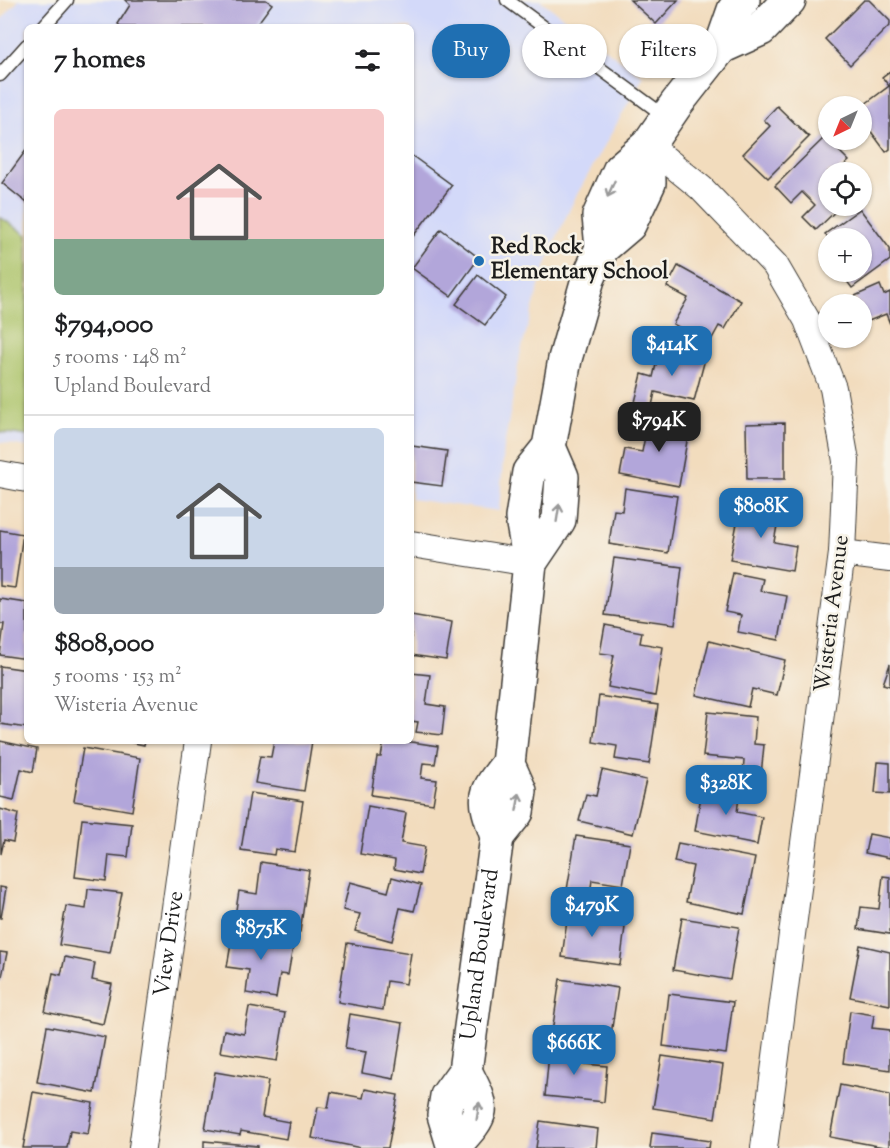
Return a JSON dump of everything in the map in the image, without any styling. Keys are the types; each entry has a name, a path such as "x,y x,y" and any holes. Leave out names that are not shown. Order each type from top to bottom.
{"street":[{"path":"648,146 667,117 721,47 734,10 743,0"},
{"path":"721,47 761,29 789,0"},
{"name":"Upland Boulevard","path":"454,1146 477,1121 480,1100 465,1071 497,837 517,812 520,791 508,764 530,563 559,520 562,477 549,447 565,359 588,279 602,248 629,225 649,183 648,146"},
{"name":"Wisteria Avenue","path":"648,146 701,188 775,265 807,320 833,388 846,461 842,553 764,1148"},
{"path":"0,474 24,478"},
{"path":"414,544 530,563"},
{"path":"842,553 890,559"},
{"name":"View Drive","path":"142,1148 198,744"}],"lane":[{"path":"46,24 67,0"},
{"path":"507,0 667,117"},
{"path":"0,75 24,48"}],"shaded area":[{"name":"Red Rock Elementary School","path":"19,0 540,0 572,24 522,24 522,78 607,78 607,50 619,59 619,78 642,78 575,198 554,243 541,279 520,355 504,448 499,511 414,499 414,24 24,24 24,446 0,442 0,21"}],"green space":[{"path":"0,217 24,233 24,436 0,432"}],"building":[{"path":"125,0 266,0 272,4 257,24 118,24 130,5"},
{"path":"630,0 678,0 656,24"},
{"path":"864,0 869,0 890,21 890,25 850,65 825,39"},
{"path":"890,71 890,149 886,152 872,133 872,99 889,86 882,77"},
{"path":"777,106 809,137 768,178 743,154 770,126 764,120"},
{"path":"818,144 818,150 838,150 849,161 818,162 818,216 831,216 816,230 803,217 815,205 802,192 791,203 775,186"},
{"path":"24,153 24,201 2,183"},
{"path":"414,157 452,185 414,235"},
{"path":"850,216 865,216 890,249 890,260 872,273 872,228 833,228"},
{"path":"441,229 479,258 451,296 414,269 414,265"},
{"path":"678,266 741,301 725,329 719,326 709,344 673,324 688,298 667,287"},
{"path":"478,275 506,297 485,325 456,304"},
{"path":"848,282 860,282 852,288"},
{"path":"880,285 884,295 890,292 890,324 886,314 872,320 872,294 860,294"},
{"path":"660,348 705,359 694,401 655,392 652,406 635,402 642,374 653,377"},
{"path":"649,416 690,424 679,486 620,475 625,449 642,452"},
{"path":"785,423 785,479 747,479 746,424"},
{"path":"414,446 447,451 442,486 414,482"},
{"path":"625,488 677,496 668,553 609,544 614,510 622,511"},
{"path":"741,502 780,509 774,542 796,546 792,571 730,560"},
{"path":"0,530 23,534 15,588 0,586"},
{"path":"614,558 682,567 675,624 605,615"},
{"path":"733,573 763,579 760,591 787,596 779,640 738,632 741,615 725,612"},
{"path":"0,599 24,603 24,659 0,655 4,624 0,624"},
{"path":"414,616 452,622 446,660 414,655"},
{"path":"605,625 642,632 640,643 663,647 655,696 608,687 614,655 600,653"},
{"path":"709,641 785,660 777,695 752,689 748,707 696,695"},
{"path":"890,664 890,686 883,684"},
{"path":"0,666 24,670 24,728 0,724"},
{"path":"414,673 430,675 426,704 445,707 442,735 416,732 418,722 414,721"},
{"path":"599,696 658,705 649,764 615,759 617,746 593,742"},
{"path":"708,712 756,717 754,744 764,745 761,775 743,773 744,760 703,756"},
{"path":"0,741 37,749 33,772 21,769 14,800 0,797"},
{"path":"414,742 438,746 435,764 423,763 421,778 437,780 433,804 371,795 377,757 381,757 383,744"},
{"path":"273,744 312,744 304,791 255,783 260,756 271,757"},
{"path":"83,748 140,758 132,811 74,801"},
{"path":"878,762 890,763 890,794 875,793"},
{"path":"602,770 646,780 633,834 579,821 586,794 596,796"},
{"path":"703,784 740,790 737,812 762,817 757,845 695,831"},
{"path":"250,793 303,801 295,852 275,849 274,855 241,850"},
{"path":"368,806 406,813 401,843 425,847 420,874 394,869 395,860 360,854"},
{"path":"0,809 18,814 13,842 4,840 1,854"},
{"path":"82,819 132,824 128,857 109,855 106,881 75,877"},
{"path":"869,834 890,838 890,858 865,853"},
{"path":"576,836 630,844 623,885 592,880 590,894 567,890"},
{"path":"678,843 755,858 744,914 686,902 693,866 674,862"},
{"path":"261,862 309,870 300,932 234,922 239,891 257,894"},
{"path":"883,876 890,877 890,934 858,929 861,907 879,909"},
{"path":"392,877 421,885 414,911 400,908 392,941 355,931 360,914 343,910 350,882 388,892"},
{"path":"0,887 6,888 1,918 0,918"},
{"path":"88,889 122,893 110,953 59,945 66,906 86,909"},
{"path":"569,906 600,910 598,922 625,927 620,965 562,957"},
{"path":"682,918 739,927 730,980 673,970"},
{"path":"233,932 294,941 288,975 280,974 276,998 246,993 249,970 227,967"},
{"path":"347,943 411,953 406,984 387,981 383,1010 338,1002"},
{"path":"860,945 890,952 890,1005 850,997"},
{"path":"0,952 7,953 1,981 0,981"},
{"path":"65,957 95,963 92,980 112,984 103,1024 45,1012 53,973 61,975"},
{"path":"560,979 618,988 610,1041 552,1032"},
{"path":"669,994 733,1002 726,1054 663,1046"},
{"path":"249,1007 285,1013 277,1061 220,1052 224,1030 244,1034"},
{"path":"850,1011 874,1015 872,1028 890,1030 890,1070 843,1063"},
{"path":"350,1014 403,1023 394,1079 362,1073 366,1052 345,1049"},
{"path":"47,1026 105,1037 95,1093 37,1082"},
{"path":"550,1043 577,1045 575,1063 607,1066 604,1102 545,1096"},
{"path":"662,1056 723,1065 715,1118 653,1108"},
{"path":"215,1072 268,1081 262,1117 289,1122 286,1139 241,1131 240,1135 205,1129"},
{"path":"840,1085 890,1095 889,1148 830,1137"},
{"path":"365,1089 398,1095 388,1148 361,1148 312,1138 318,1107 328,1108 331,1092 363,1098"},
{"path":"33,1092 93,1103 88,1134 70,1131 67,1148 23,1148"},
{"path":"540,1121 598,1129 596,1148 536,1148"},
{"path":"652,1133 710,1141 709,1148 650,1148"},
{"path":"204,1141 258,1146 258,1148 204,1148"}],"place":[{"name":"Red Rock Elementary School","path":"479,261"}]}
